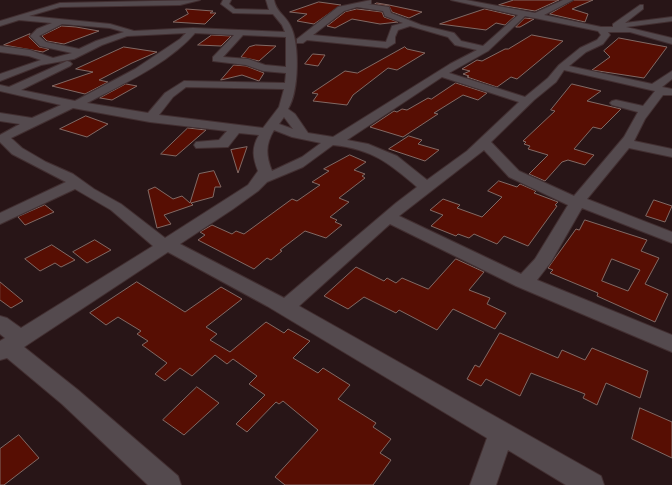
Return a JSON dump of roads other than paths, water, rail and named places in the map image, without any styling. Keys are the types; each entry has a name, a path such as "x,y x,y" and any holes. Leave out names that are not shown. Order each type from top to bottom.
{"street":[{"path":"61,5 69,0"},
{"path":"0,24 44,9 61,5 180,2 196,0"},
{"path":"9,346 228,206 253,188 261,179 265,171 260,162 260,144 268,128 282,110 288,98 295,40 287,25 271,6 233,11 226,4 226,0"},
{"path":"295,40 337,12 373,0"},
{"path":"461,0 601,30 672,19"},
{"path":"510,25 541,17 569,0"},
{"path":"357,5 386,9 388,14 409,24 451,35 458,43 485,49"},
{"path":"616,28 640,7"},
{"path":"261,179 296,166 312,157 333,141 441,74 485,49 523,14"},
{"path":"20,17 62,23 118,28 136,32"},
{"path":"62,23 40,31 34,36 43,44 51,47 80,53"},
{"path":"0,78 51,60 80,53 118,36 136,32 193,30 241,33 295,40 387,45 391,43 391,37 395,28 409,24"},
{"path":"616,28 672,41"},
{"path":"193,30 184,41 139,71 74,105 32,122 2,138 17,152 76,183 116,207 166,246 285,308 591,485"},
{"path":"285,308 389,217 426,187 472,154 527,101 552,80 562,67 583,50 605,37 605,32 601,30"},
{"path":"241,33 216,59 248,62 263,68 291,70"},
{"path":"3,51 30,53 51,60"},
{"path":"5,89 76,60 79,58 80,53"},
{"path":"562,67 663,90"},
{"path":"441,74 466,80 496,93 527,101"},
{"path":"523,282 533,274 542,262 577,202 630,138 638,118 663,90 672,74"},
{"path":"150,118 169,96 184,84 289,86"},
{"path":"5,89 74,105 150,118 236,129 268,128 304,136 354,144 392,159 426,187"},
{"path":"616,103 645,110"},
{"path":"282,110 291,117 304,136"},
{"path":"0,117 32,122"},
{"path":"201,145 223,144 236,129"},
{"path":"484,142 514,174 577,202 672,238"},
{"path":"626,143 672,153"},
{"path":"0,219 76,183"},
{"path":"389,217 523,282 672,344"},
{"path":"0,323 9,346 59,386 168,485"},
{"path":"483,485 501,433"}]}
